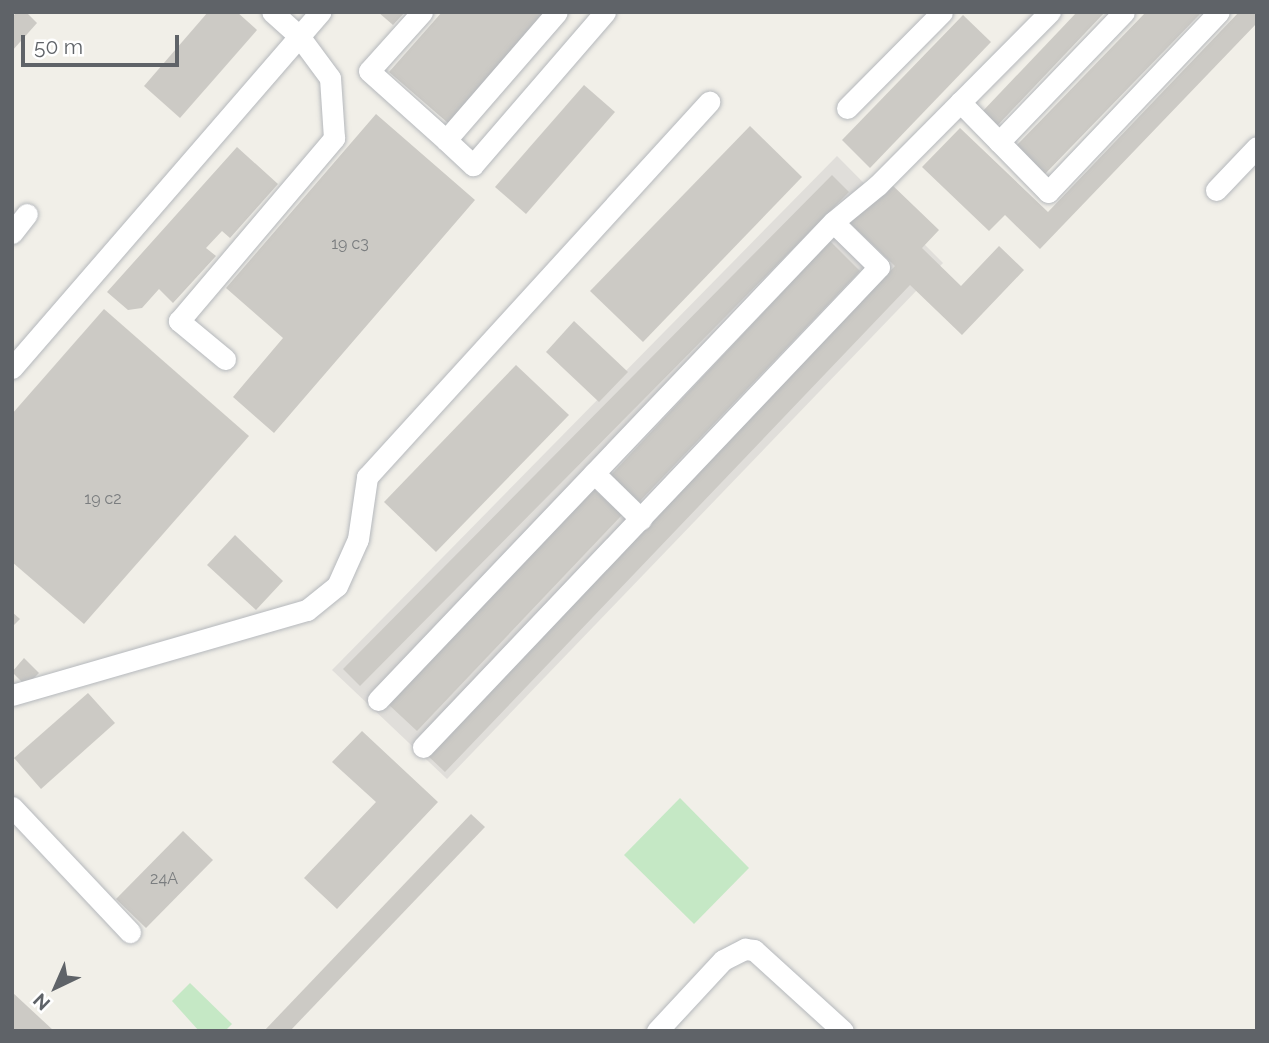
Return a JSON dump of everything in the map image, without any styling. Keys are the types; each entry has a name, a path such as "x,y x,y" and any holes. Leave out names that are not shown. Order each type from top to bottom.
{"street":[{"path":"225,359 179,321 334,138 330,78 299,36 272,12"},
{"path":"12,368 320,12"},
{"path":"422,12 369,71 473,165 605,12"},
{"path":"446,140 557,12"},
{"path":"847,108 942,12"},
{"path":"999,142 1124,12"},
{"path":"960,102 1048,192 1219,12"},
{"path":"378,700 833,222 878,185 1043,14"},
{"path":"12,695 307,610 337,586 358,539 367,477 709,102"},
{"path":"1216,190 1257,147"},
{"path":"12,233 27,214"},
{"path":"423,747 879,267 833,222"},
{"path":"594,473 641,519"},
{"path":"12,807 130,932"},
{"path":"657,1031 723,960 745,948 754,950 843,1031"}],"shaded area":[{"path":"837,156 943,263 447,779 332,670"}],"green space":[{"path":"680,798 749,868 694,924 624,855"},
{"path":"190,983 232,1024 225,1031 199,1031 172,1001"}],"building":[{"path":"17,12 26,12 37,23 12,51 12,17"},
{"path":"208,12 237,12 257,30 180,118 144,86"},
{"path":"378,12 405,12 393,25"},
{"path":"442,12 545,12 448,123 389,72"},
{"path":"1077,12 1105,12 996,127 981,113"},
{"path":"1146,12 1202,12 1043,176 1014,148"},
{"path":"1239,12 1257,12 1257,23 1040,249 1005,215 989,231 922,167 960,128 1048,212"},
{"path":"963,15 991,42 870,168 842,140"},
{"path":"584,85 615,112 526,214 495,187"},
{"path":"376,114 475,200 274,433 233,397 283,338 226,288"},
{"path":"750,126 802,177 643,342 590,291"},
{"path":"237,147 278,184 230,238 222,231 206,248 216,256 173,303 159,289 142,308 128,310 107,292"},
{"path":"832,175 849,192 360,686 343,669"},
{"path":"889,182 939,230 922,248 961,286 999,246 1024,270 962,335 910,285 445,772 427,755 895,266 850,223"},
{"path":"830,241 860,271 639,502 611,475"},
{"path":"104,309 249,436 84,624 12,562 12,414"},
{"path":"574,321 628,372 599,402 546,352"},
{"path":"516,365 569,415 436,552 384,502"},
{"path":"594,489 622,515 417,731 388,704"},
{"path":"235,535 283,581 256,610 207,565"},
{"path":"12,612 20,619 12,627"},
{"path":"24,658 39,673 26,686 12,672"},
{"path":"88,693 115,723 41,789 14,758"},
{"path":"362,731 438,802 337,909 304,878 376,802 332,762"},
{"path":"471,814 485,827 290,1031 264,1031"},
{"path":"183,831 213,860 146,928 116,899"},
{"path":"12,992 54,1031 12,1031"}]}
